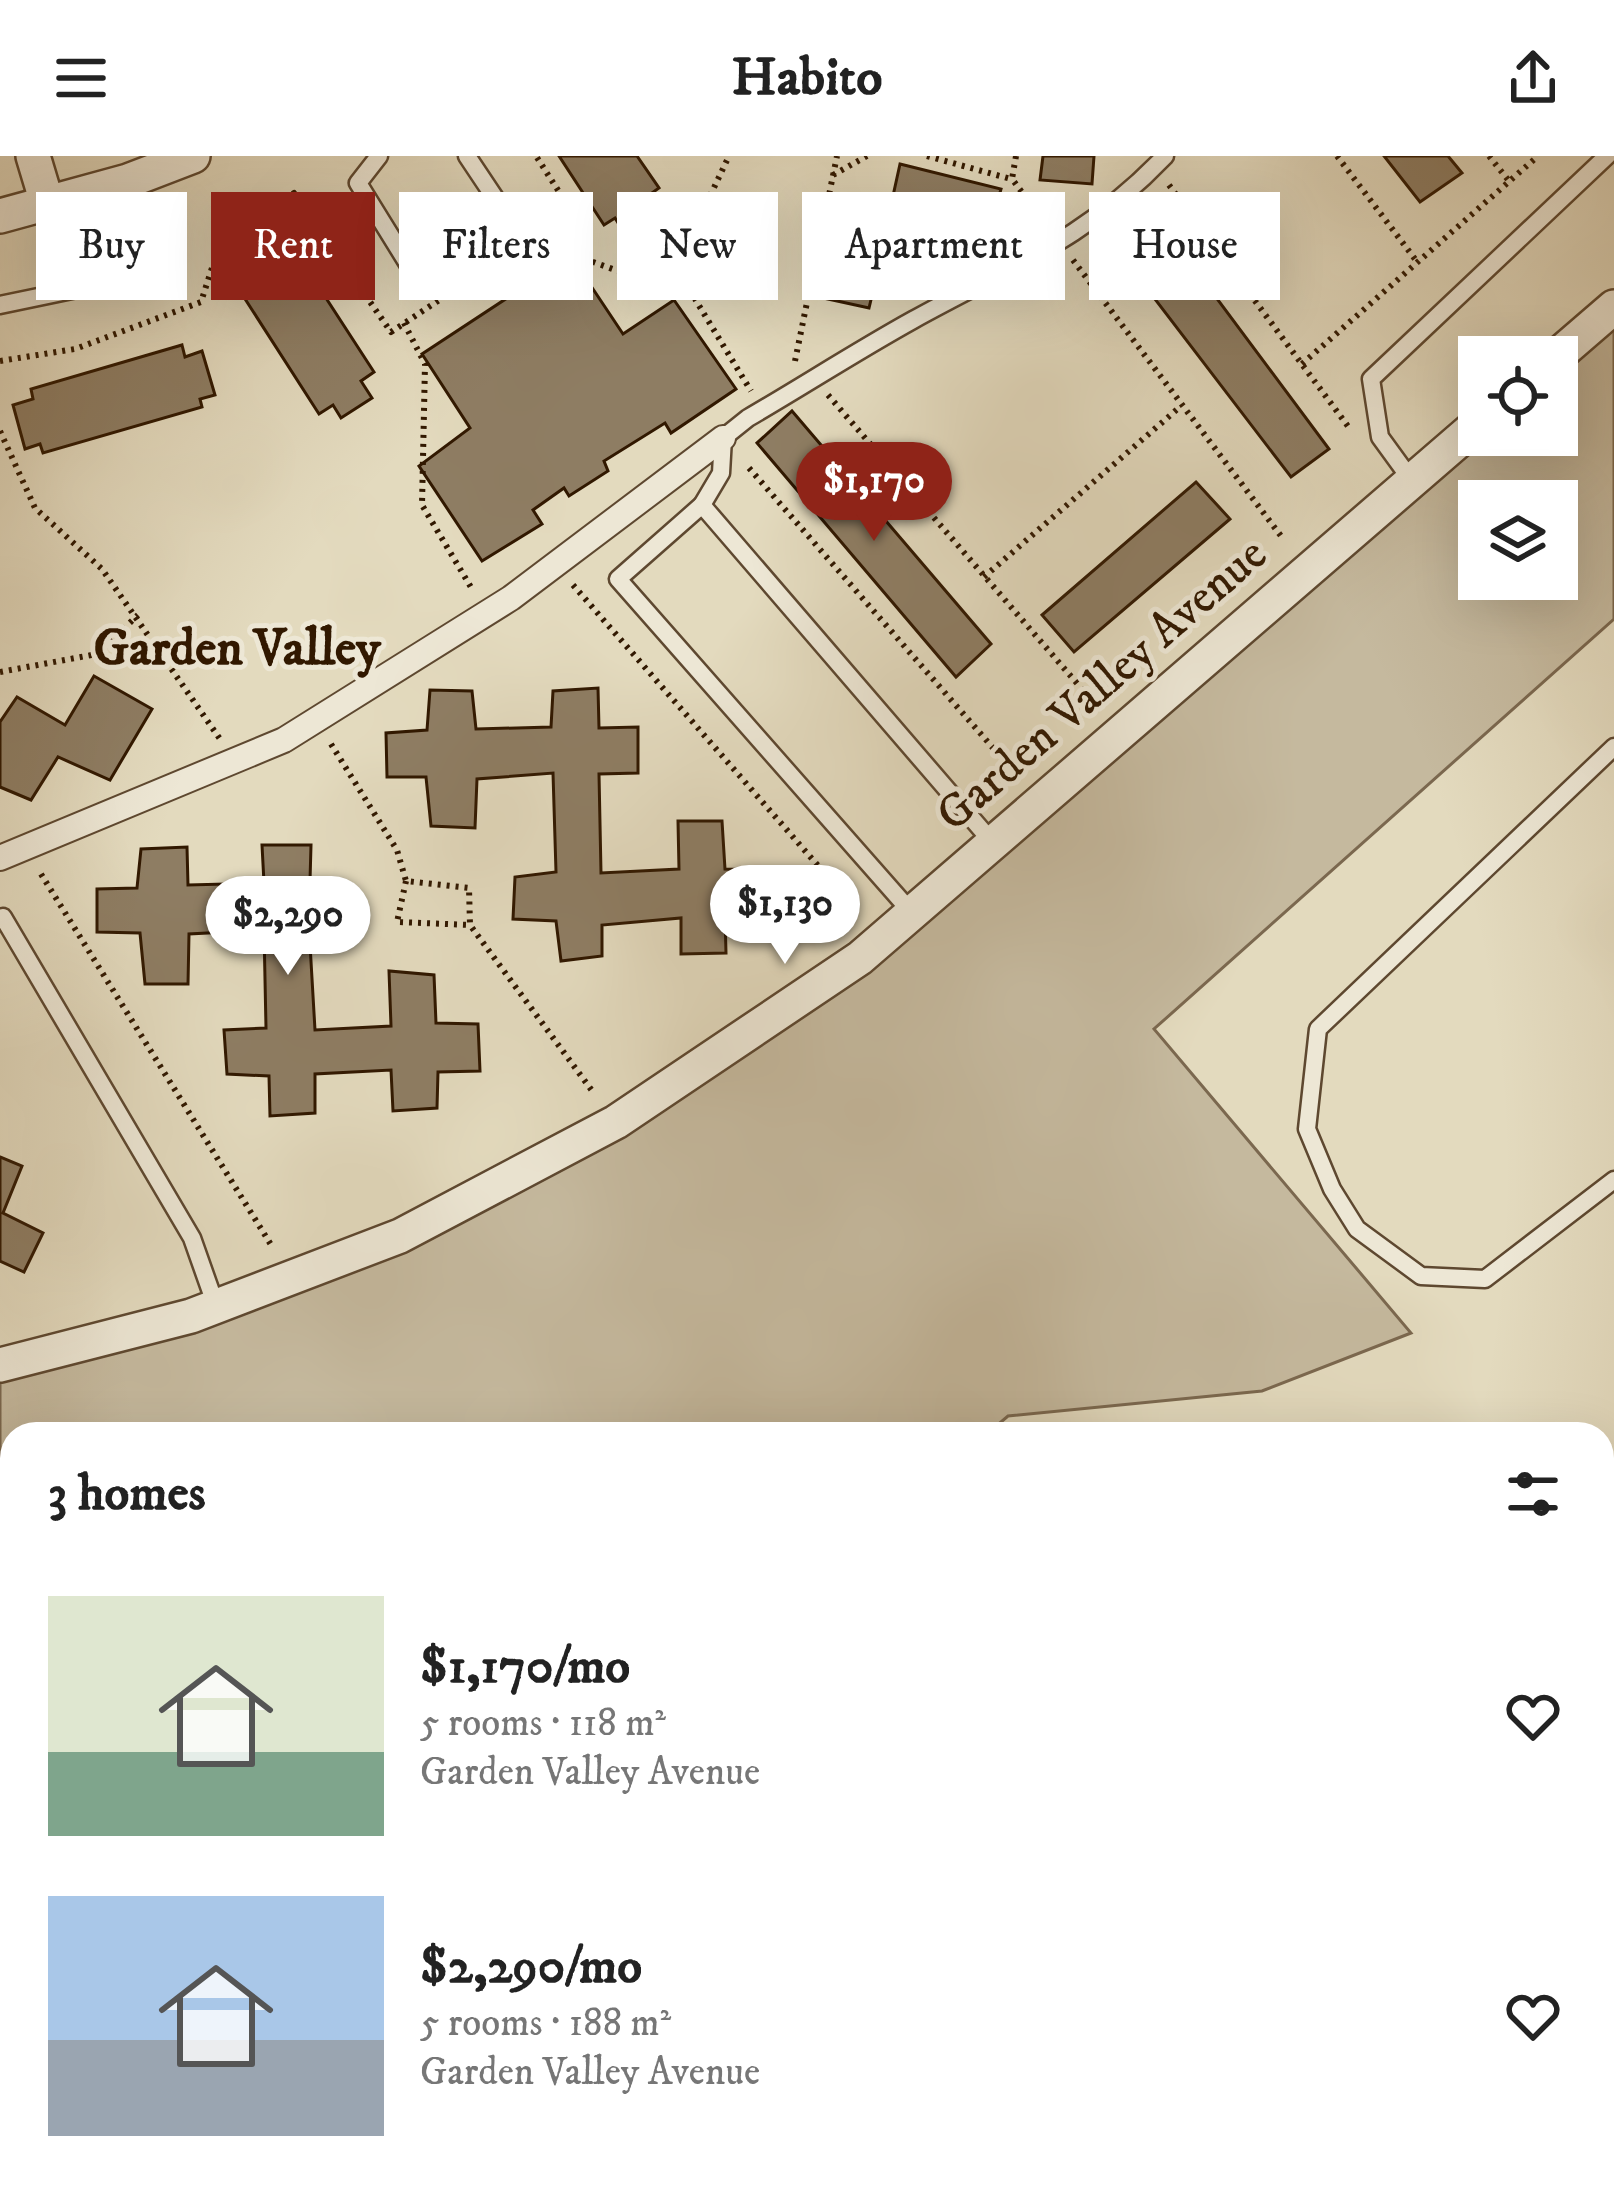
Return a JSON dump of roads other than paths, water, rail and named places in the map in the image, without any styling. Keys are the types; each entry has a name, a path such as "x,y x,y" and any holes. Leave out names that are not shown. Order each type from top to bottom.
{"street":[{"path":"33,156 44,192"},
{"path":"95,192 193,156"},
{"path":"0,216 36,208"},
{"path":"1578,338 1614,307"},
{"path":"0,858 235,763 314,719 556,566 723,438"},
{"name":"Garden Valley Avenue","path":"0,1365 216,1306 400,1236 616,1122 860,958 1458,441"}],"lane":[{"path":"379,156 358,183 413,272 506,212 467,156"},
{"path":"1412,481 1380,437 1371,379 1606,156"},
{"path":"912,913 618,580 702,505 721,473 723,438 914,319 1062,244 1131,192 1160,161"},
{"path":"0,305 125,279 148,267 128,182"},
{"path":"702,505 993,843"},
{"path":"1614,747 1318,1030 1306,1130 1332,1190 1357,1229 1420,1276 1485,1280 1614,1180"},
{"path":"3,916 192,1238 216,1306"}],"district":[{"name":"Garden Valley","path":"237,649"}]}
